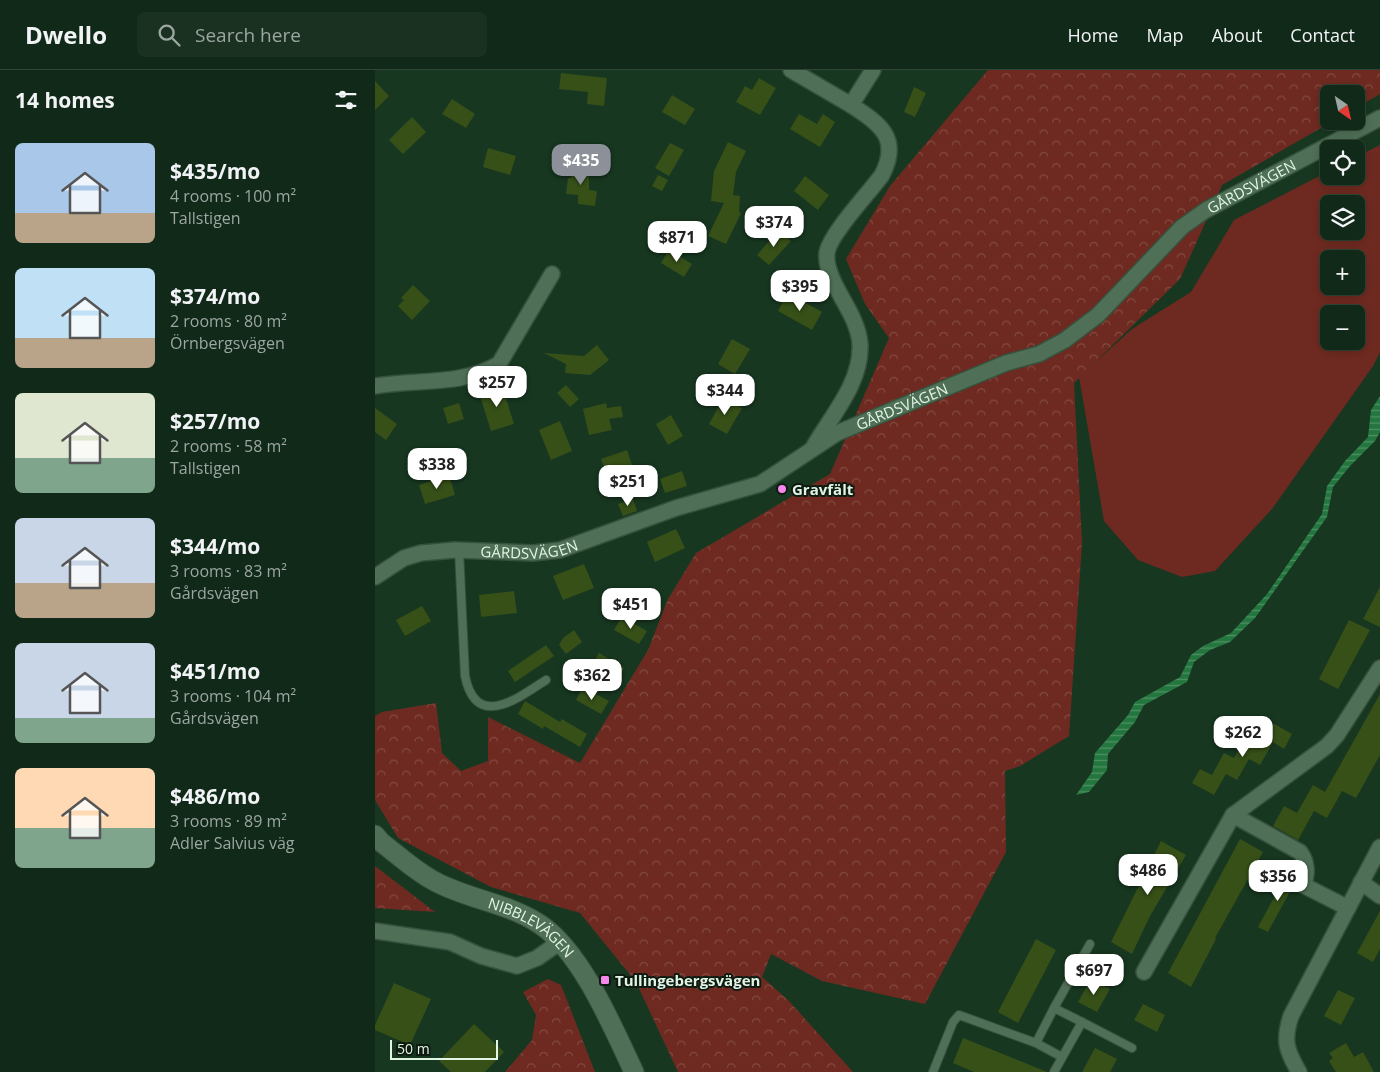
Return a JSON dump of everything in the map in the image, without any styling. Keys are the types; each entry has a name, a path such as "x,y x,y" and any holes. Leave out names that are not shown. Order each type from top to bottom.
{"street":[{"path":"791,70 851,106 880,127 887,136 889,154 882,175 832,239 827,252 832,278 853,318 860,345 858,363 851,387 814,447"},
{"path":"851,106 873,70"},
{"name":"GÅRDSVÄGEN","path":"375,577 404,558 421,553 459,550 533,553 560,550 676,508 760,484 814,447 837,434 1006,363 1039,354 1065,340 1098,315 1182,226 1206,210 1380,118"},
{"path":"375,386 400,382 455,379 489,370 499,364 552,274"},
{"path":"1144,972 1233,815 1327,746 1375,685 1380,668"},
{"path":"1233,815 1300,852 1305,858 1306,871 1303,885 1348,908"},
{"name":"NIBBLEVÄGEN","path":"375,835 381,842 435,882 475,898 506,907 543,926 560,942 584,974 634,1072"},
{"path":"1299,1072 1291,1058 1286,1042 1286,1032 1295,1008 1380,847"},
{"path":"1361,882 1380,896"},
{"path":"375,931 450,942 481,956 517,966 537,958 560,942"}],"lane":[{"path":"459,550 465,676 468,690 473,698 479,704 489,706 511,703 546,680"},
{"path":"1036,1043 1090,944"},
{"path":"1055,1008 1132,1048"},
{"path":"933,1072 953,1022 959,1015 1036,1043 1062,1057"},
{"path":"1055,1072 1082,1022"}],"green space":[{"path":"988,70 1380,70 1380,94 1365,103 1365,85 1320,85 1320,128 1222,185 1180,279 1074,383 1082,543 1069,736 1020,766 1005,771 1006,852 925,1004 822,981 771,954 762,977 788,1000 853,1072 678,1072 636,982 580,913 491,887 398,838 375,800 375,716 382,712 436,703 442,753 461,771 488,761 488,717 580,763 648,650 668,599 696,553 830,474 889,338 865,304 846,259 890,186"},
{"path":"1380,145 1380,352 1373,366 1272,509 1215,571 1182,577 1138,560 1104,521 1079,377 1132,329 1191,292 1234,220 1320,176 1320,185 1365,185 1365,152"},
{"path":"375,866 435,912 375,908"},
{"path":"548,979 561,985 595,1072 505,1072 532,1040 536,1015 523,992"}],"shaded area":[{"path":"1380,396 1380,432 1375,441 1350,466 1333,487 1327,517 1255,618 1230,642 1210,650 1194,662 1187,682 1144,705 1135,722 1108,754 1107,770 1089,792 1076,795 1092,772 1095,753 1128,715 1135,702 1180,677 1191,655 1203,646 1231,633 1267,594 1322,514 1327,486 1345,461 1368,437 1371,410"}],"building":[{"path":"561,73 607,78 604,106 587,104 588,92 559,89"},
{"path":"759,78 776,88 760,115 736,102 745,86 752,90"},
{"path":"375,81 389,96 375,110"},
{"path":"914,87 926,93 915,117 904,112"},
{"path":"672,95 695,109 685,125 662,112"},
{"path":"452,99 475,114 466,128 442,114"},
{"path":"799,114 817,124 823,114 835,122 820,147 790,129"},
{"path":"412,117 426,132 403,154 389,140"},
{"path":"728,142 746,151 736,172 733,195 740,196 739,212 741,213 726,244 708,236 724,203 711,201 714,171"},
{"path":"670,143 684,150 669,176 655,168"},
{"path":"488,148 516,156 510,175 483,167"},
{"path":"572,166 589,168 589,190 597,191 595,206 578,204 578,195 566,194 568,178 571,178"},
{"path":"658,175 668,180 662,191 652,186"},
{"path":"805,176 829,195 818,210 794,191"},
{"path":"779,230 791,241 769,265 757,255"},
{"path":"669,250 692,264 684,277 661,263"},
{"path":"413,285 430,301 412,320 398,306 404,300 401,298"},
{"path":"788,293 822,312 812,330 778,311"},
{"path":"732,339 750,349 735,374 718,364"},
{"path":"597,345 609,360 590,375 565,373 566,364 544,353 584,356"},
{"path":"566,385 579,399 570,407 557,393"},
{"path":"502,386 514,424 491,431 479,393"},
{"path":"724,397 742,408 727,434 709,424"},
{"path":"459,403 464,419 448,424 443,408"},
{"path":"606,403 607,408 621,406 623,417 609,419 612,430 589,435 583,409"},
{"path":"375,408 397,424 386,440 375,432"},
{"path":"671,415 683,436 668,445 656,424"},
{"path":"560,421 572,451 551,460 539,430"},
{"path":"627,450 634,471 609,480 601,459"},
{"path":"682,471 687,486 665,493 660,479"},
{"path":"449,475 455,495 425,504 419,485"},
{"path":"633,499 637,511 623,516 618,504"},
{"path":"676,529 685,548 655,562 647,542"},
{"path":"584,564 594,588 563,600 553,576"},
{"path":"1380,587 1380,627 1363,619"},
{"path":"514,591 517,613 481,617 479,595"},
{"path":"422,606 431,621 405,636 396,620"},
{"path":"622,617 647,631 639,644 614,630"},
{"path":"1349,620 1370,630 1338,689 1319,679"},
{"path":"574,630 582,642 566,654 559,645 563,638"},
{"path":"546,645 554,656 515,682 508,671"},
{"path":"599,653 624,668 617,681 592,666"},
{"path":"583,687 609,701 601,714 576,700"},
{"path":"1380,694 1380,755 1356,798 1342,791 1327,818 1314,811 1298,840 1273,826 1284,806 1297,813 1313,785 1325,792"},
{"path":"525,701 560,722 562,719 587,734 580,747 544,726 543,729 518,714"},
{"path":"1269,721 1292,734 1284,749 1273,742 1260,765 1249,759 1237,780 1226,774 1214,795 1192,783 1200,769 1212,775 1224,753 1234,758 1246,737 1256,742"},
{"path":"1240,839 1263,852 1215,938 1191,987 1168,973"},
{"path":"1161,841 1186,855 1150,916 1132,954 1111,942"},
{"path":"1288,872 1296,876 1294,884 1268,932 1258,927"},
{"path":"1380,911 1380,949 1373,962 1357,953"},
{"path":"1036,939 1056,950 1018,1023 998,1012"},
{"path":"1091,979 1110,989 1097,1012 1078,1002"},
{"path":"394,983 431,999 410,1045 375,1030 375,1025"},
{"path":"1338,990 1355,998 1341,1025 1324,1016"},
{"path":"1143,1004 1165,1015 1157,1032 1134,1020"},
{"path":"474,1024 504,1052 485,1072 451,1072 439,1061"},
{"path":"963,1038 1047,1072 974,1072 953,1063"},
{"path":"1346,1043 1354,1057 1363,1052 1374,1072 1336,1072 1329,1061 1333,1058 1329,1053"},
{"path":"1095,1048 1117,1059 1110,1072 1082,1072"}],"place":[{"name":"Gravfält","path":"782,489"},
{"name":"Tullingebergsvägen","path":"605,980"}]}
